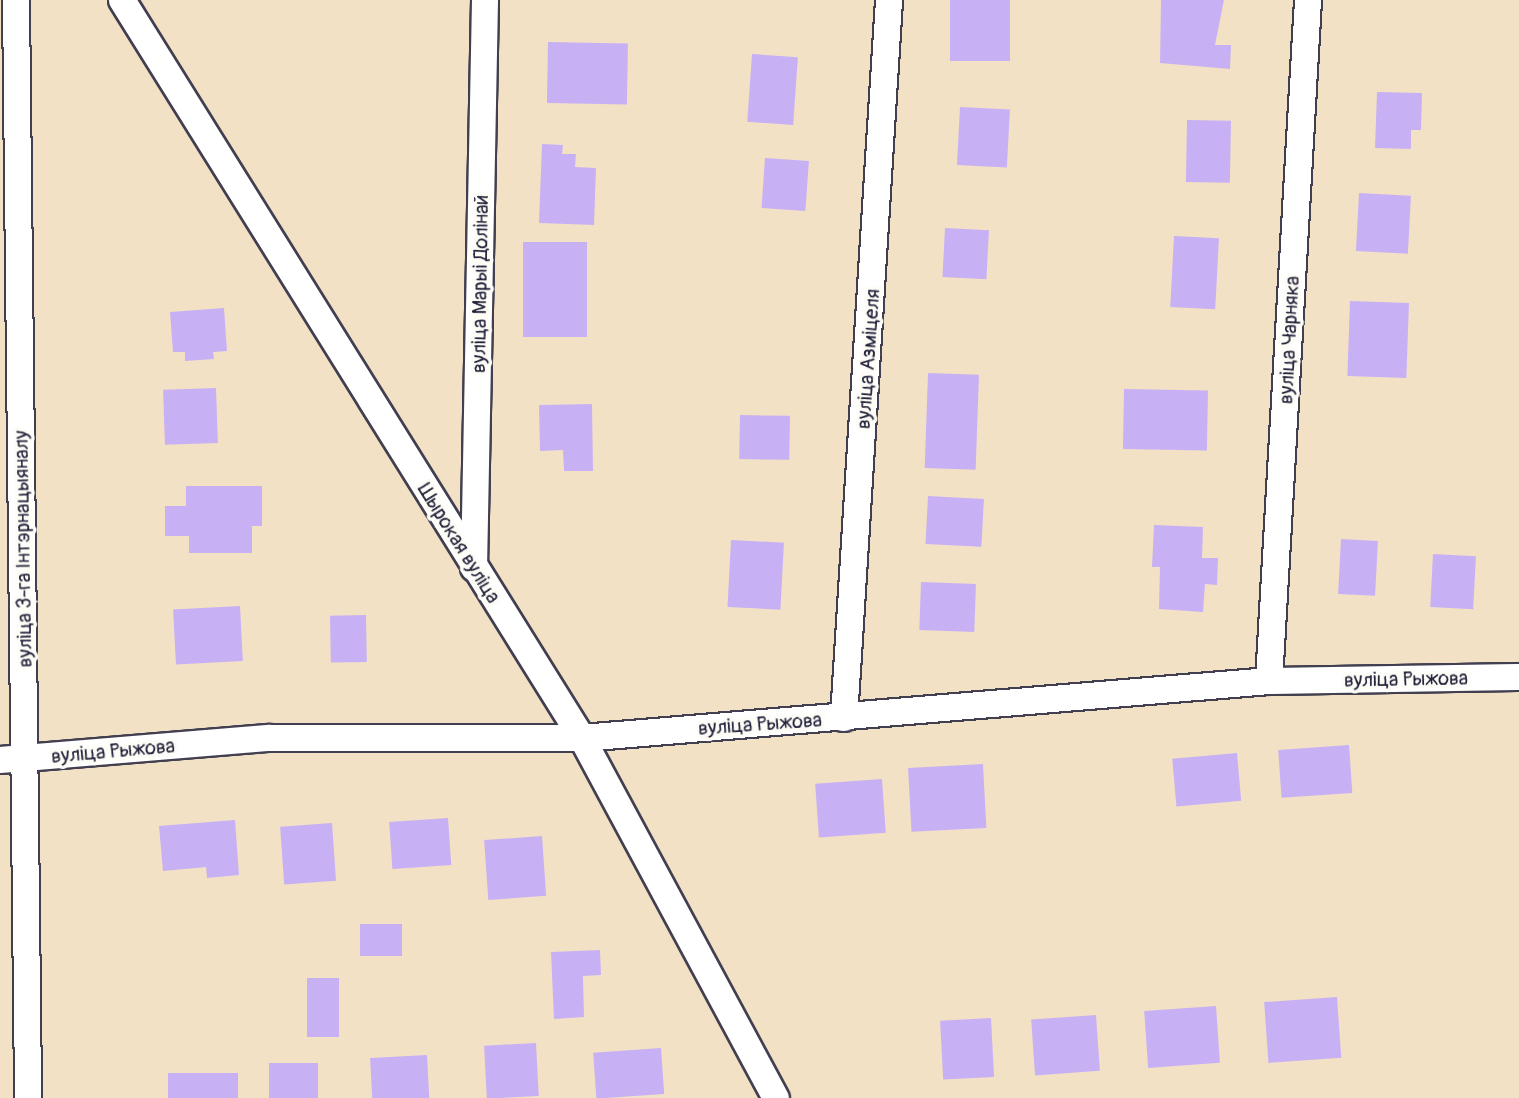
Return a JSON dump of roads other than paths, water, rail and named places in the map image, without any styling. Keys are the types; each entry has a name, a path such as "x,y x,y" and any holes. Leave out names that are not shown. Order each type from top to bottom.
{"street":[{"name":"вуліца 3-га Інтэрнацыяналу","path":"16,0 13,759 28,1098"},
{"name":"Шырокая вуліца","path":"122,0 582,738 776,1098"},
{"name":"вуліца Марыі Долінай","path":"474,568 485,0"},
{"name":"вуліца Азміцеля","path":"844,718 889,0"},
{"name":"вуліца Чарняка","path":"1269,681 1308,0"},
{"name":"вуліца Рыжова","path":"13,759 270,738 582,738 1269,681 1519,677"}]}
